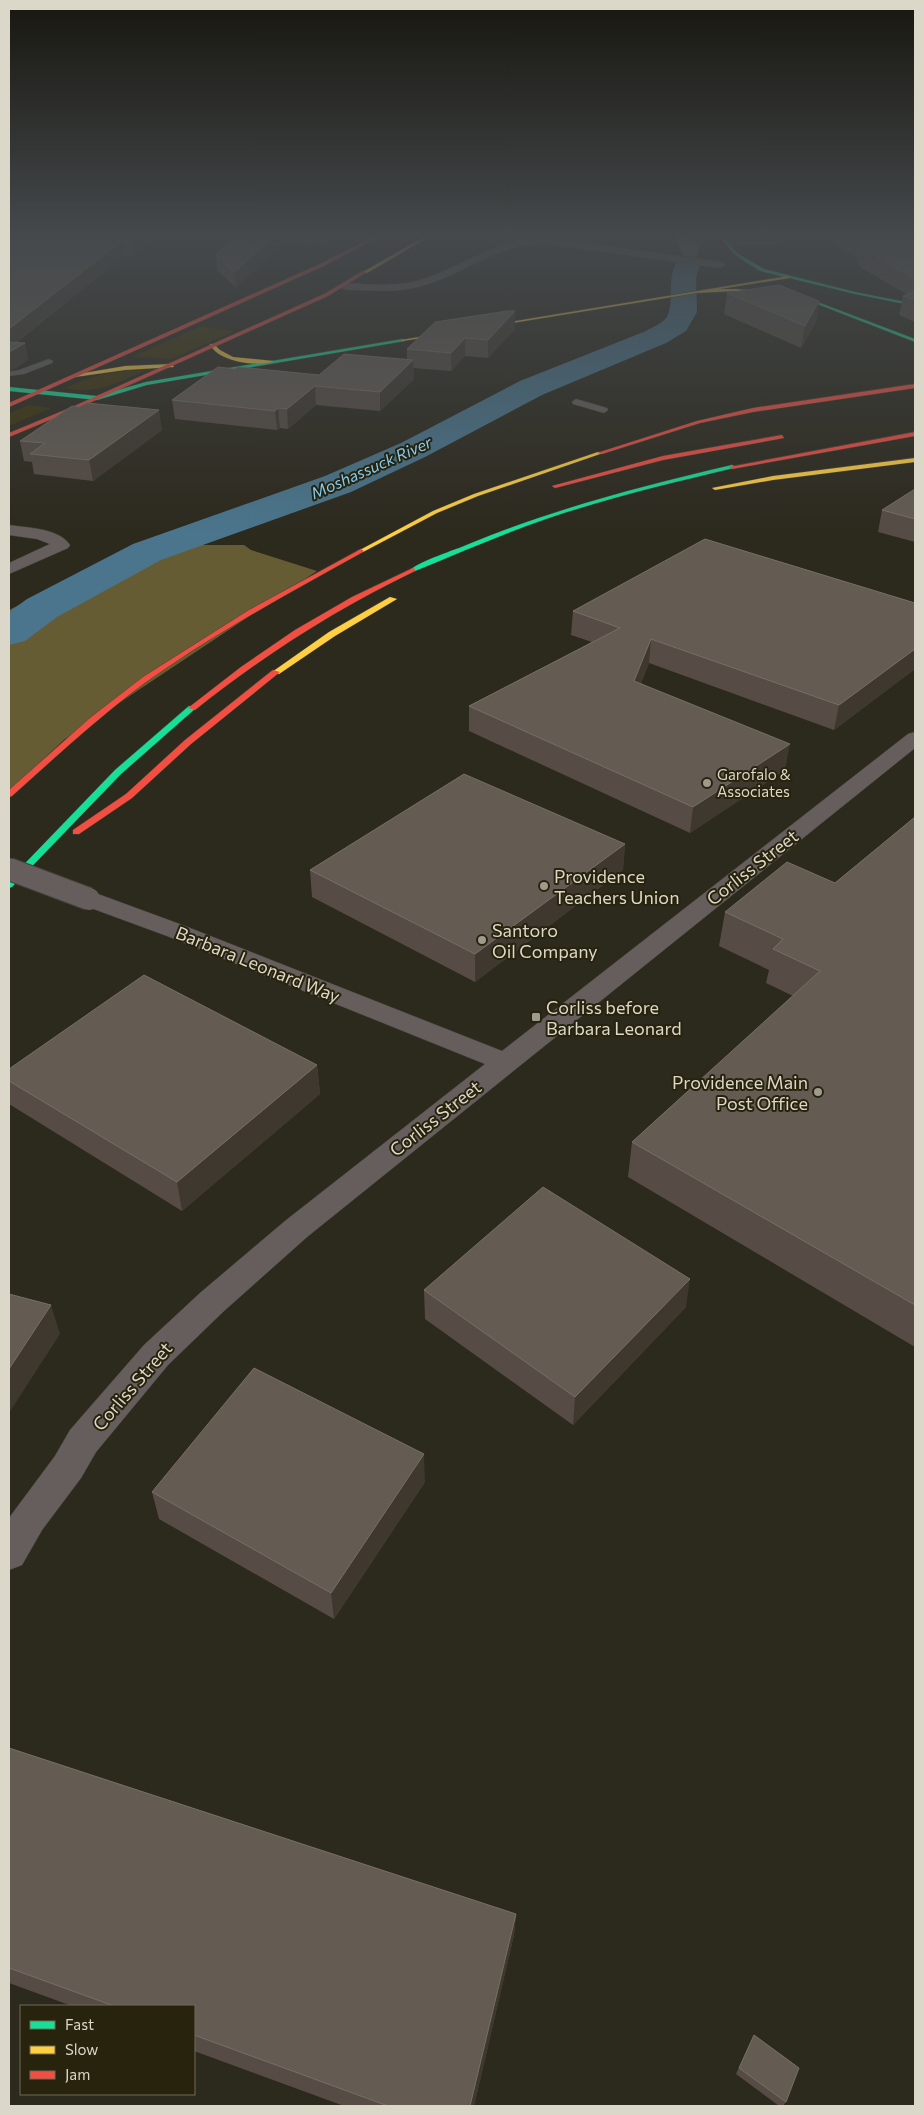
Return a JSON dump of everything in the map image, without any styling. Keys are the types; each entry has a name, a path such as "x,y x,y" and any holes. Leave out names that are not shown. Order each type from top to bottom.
{"main road":[{"path":"9,404 162,336"},
{"path":"9,435 97,398 234,336"},
{"path":"9,389 97,398 140,386 429,336"},
{"path":"902,336 915,341"},
{"path":"212,345 218,354 224,357 243,361 271,362"},
{"path":"75,375 125,368 223,366 271,362"},
{"path":"9,794 89,723 144,680 200,642 257,607 443,509 476,495 699,422 753,410 915,386"},
{"path":"9,885 20,865 130,761 210,693 298,631 344,604 399,576 511,528 625,491 742,464 915,434"},
{"path":"547,488 663,458 793,436"},
{"path":"699,491 780,477 915,460"},
{"path":"315,576 426,530"},
{"path":"20,865 129,796 199,732 291,661 344,627 404,593"}],"street":[{"path":"9,530 59,541 62,545 9,569"},
{"name":"Corliss Street","path":"9,1552 29,1518 68,1466 83,1441 156,1355 212,1302 296,1229 915,738"},
{"name":"Barbara Leonard Way","path":"20,865 89,899 185,935 505,1062"}],"lane":[{"path":"9,374 21,372 49,361"},
{"path":"576,402 604,410"}],"shaded area":[{"path":"179,336 224,336 171,359 132,357"},
{"path":"146,370 117,383 97,389 76,390 65,388 105,374"},
{"path":"29,405 51,408 9,426 9,414"},
{"path":"198,545 244,545 251,550 317,571 65,739 9,791 9,610 98,566 133,552"}],"building":[{"path":"421,336 492,336 488,340 465,338 451,353 407,349"},
{"path":"9,342 25,343 9,352"},
{"path":"344,354 413,360 380,392 315,386 287,409 278,408 275,411 172,400 218,367 235,369 238,367 319,375"},
{"path":"87,403 159,410 89,460 30,454 45,443 20,441 72,406 79,407"},
{"path":"915,489 915,519 882,510"},
{"path":"705,539 915,603 915,649 839,705 651,639 634,681 790,744 693,807 469,706 620,628 573,611"},
{"path":"464,774 625,844 475,954 310,870"},
{"name":"Providence Main Post Office","path":"915,817 915,1305 632,1142 820,971 773,949 783,939 725,912 787,862 835,883"},
{"path":"144,975 317,1065 177,1182 9,1081 9,1069"},
{"path":"543,1187 690,1279 575,1397 424,1290"},
{"path":"9,1294 51,1305 9,1369"},
{"path":"254,1368 424,1454 331,1593 152,1492"},
{"path":"9,1748 516,1914 470,2106 388,2106 195,2035 195,2005 111,2005 9,1968"},
{"path":"754,2035 799,2068 786,2102 739,2068"}],"waterway":[{"name":"Moshassuck River","path":"9,632 42,608 147,552 338,484 413,450 531,388 658,336"}],"traffic: fast":[{"path":"902,336 915,341"},
{"path":"9,389 97,398 146,384 403,340"},
{"path":"413,570 543,518 604,499 732,467"},
{"path":"9,885 118,772 192,708"}],"traffic: slow":[{"path":"403,340 429,336"},
{"path":"212,345 218,351 231,358 247,361 271,361"},
{"path":"75,375 125,368 172,366"},
{"path":"361,551 435,512 476,495 600,453"},
{"path":"715,488 773,478 915,460"},
{"path":"276,672 332,634 393,599"}],"traffic: jam":[{"path":"9,405 164,336"},
{"path":"9,435 235,336"},
{"path":"600,453 699,422 753,410 915,386"},
{"path":"732,467 915,434"},
{"path":"555,486 663,458 782,437"},
{"path":"9,794 93,720 146,679 198,644 361,551"},
{"path":"192,708 243,669 298,632 354,599 413,570"},
{"path":"76,832 129,796 188,742 276,672"}],"place":[{"name":"Garofalo & Associates","path":"707,783"},
{"name":"Providence Teachers Union","path":"544,886"},
{"name":"Santoro Oil Company","path":"482,940"},
{"name":"Corliss before Barbara Leonard","path":"536,1017"},
{"name":"Providence Main Post Office","path":"818,1092"}]}
